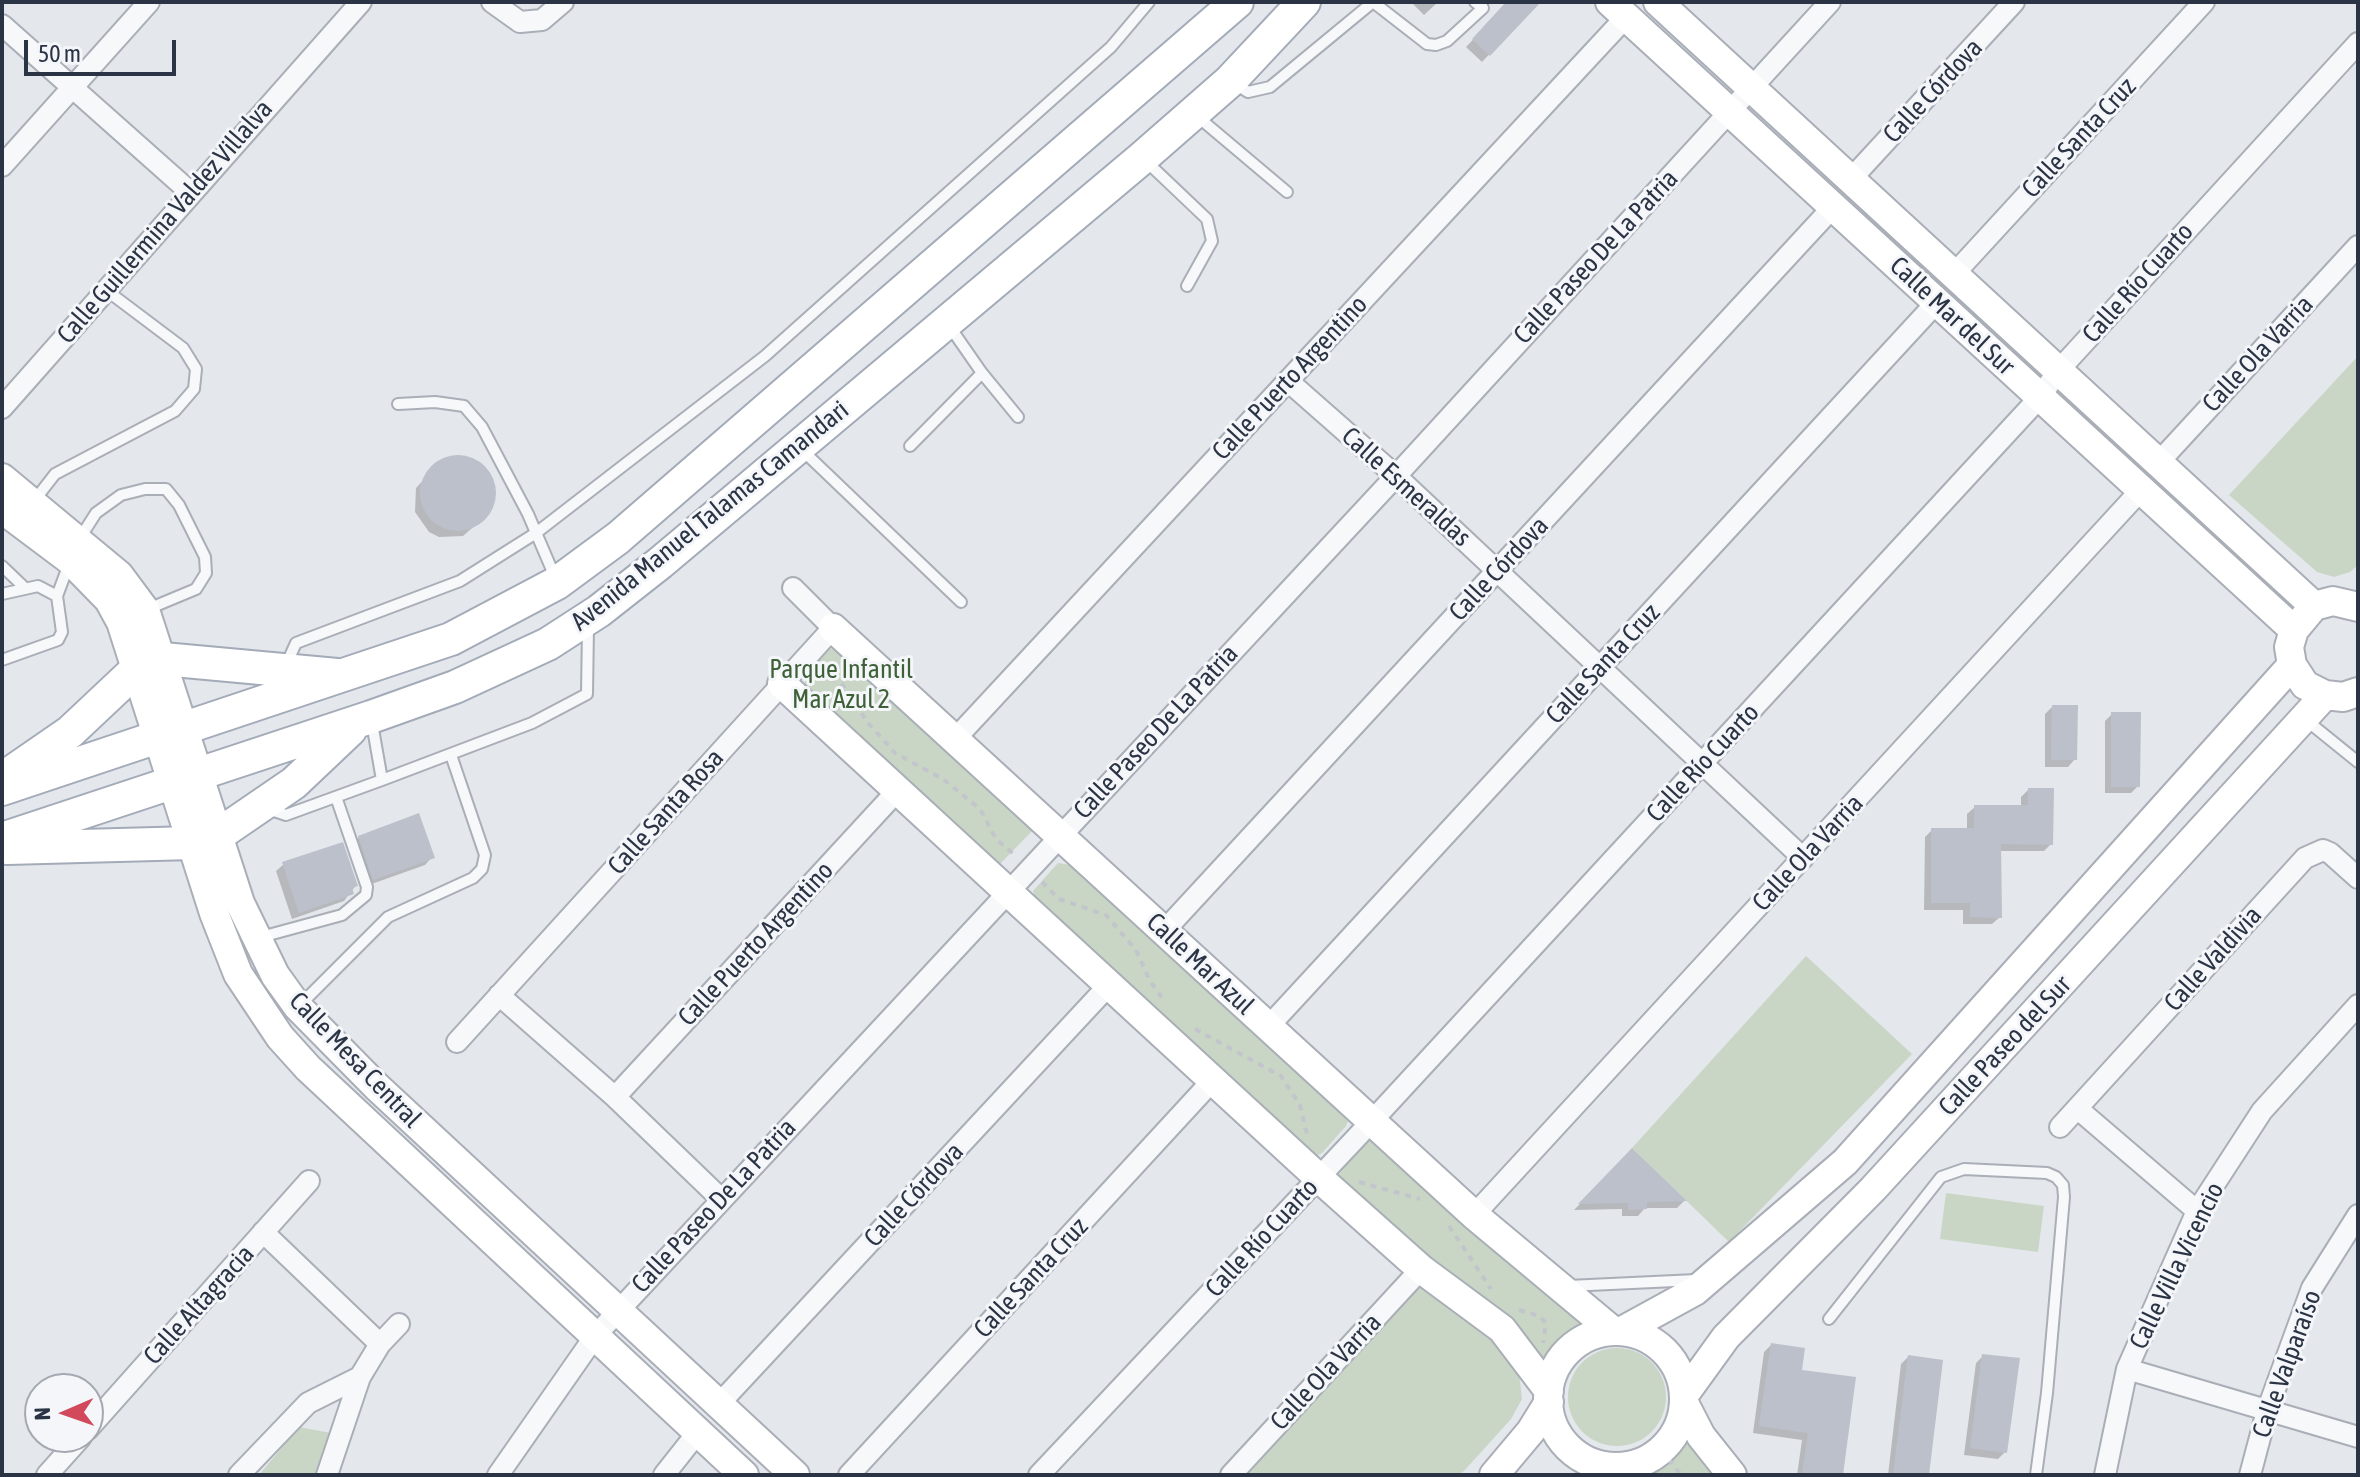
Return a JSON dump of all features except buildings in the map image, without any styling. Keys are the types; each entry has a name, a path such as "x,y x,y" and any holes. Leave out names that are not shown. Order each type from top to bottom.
{"main road":[{"name":"Avenida Manuel Talamas Camandari","path":"2,789 451,639 557,583 618,538 1237,2"},
{"name":"Avenida Manuel Talamas Camandari","path":"2,839 366,718 502,667 588,618 660,563 1142,158 1230,81 1304,2"},
{"name":"Calle Mar del Sur","path":"1658,2 2314,606"},
{"name":"Calle Mar del Sur","path":"1618,10 2294,630"},
{"name":"Calle Mesa Central","path":"2,478 33,503 74,550 151,664"},
{"name":"Calle Mesa Central","path":"2,509 119,575 145,610 151,664 205,839 238,974 272,1026 308,1068 744,1475"},
{"path":"2355,601 2333,601 2314,606 2294,630 2289,647 2292,665 2305,685 2325,695 2343,697 2358,692"},
{"name":"Calle Mar Azul","path":"833,628 1474,1215 1557,1287 1618,1331"},
{"path":"2,777 61,739 151,664 285,667 347,676"},
{"name":"Calle Paseo del Sur","path":"1618,1331 1710,1279 1845,1162 2292,665"},
{"path":"782,684 1213,1080 1325,1171 1421,1269 1502,1329 1546,1390 1553,1423 1563,1441 1590,1463 1614,1471 1646,1460 1661,1450 1677,1429 1684,1399"},
{"name":"Calle Paseo del Sur","path":"1684,1399 1726,1337 1873,1189 2325,695"},
{"path":"2,848 205,839 262,807 294,783 366,718"},
{"name":"Calle Mesa Central","path":"205,839 256,939 298,1007 367,1077 795,1475"},
{"path":"272,1026 298,1007"},
{"path":"1494,1475 1531,1431 1559,1362 1573,1346 1592,1335 1618,1331 1658,1345 1671,1359 1684,1399 1701,1436 1732,1475"}],"street":[{"path":"2,166 149,2"},
{"name":"Calle Guillermina Valdez Villalva","path":"2,408 361,2"},
{"path":"492,2 520,22 542,20 563,2"},
{"name":"Calle Paseo De La Patria","path":"498,1475 595,1336 720,1198 1396,476 1830,2"},
{"name":"Calle Córdova","path":"1851,179 2014,2"},
{"name":"Calle Santa Cruz","path":"1954,274 2204,2"},
{"name":"Calle Puerto Argentino","path":"955,739 1288,381 1618,10"},
{"path":"2,25 190,192"},
{"name":"Calle Río Cuarto","path":"1039,1475 1372,1121 2040,397 2058,371 2358,43"},
{"name":"Calle Córdova","path":"1164,931 1833,207"},
{"name":"Calle Ola Varria","path":"2158,463 2358,246"},
{"name":"Calle Santa Cruz","path":"1268,1027 1937,302"},
{"name":"Calle Esmeraldas","path":"1288,381 1396,476 1803,858"},
{"name":"Calle Ola Varria","path":"1474,1215 2141,490"},
{"name":"Calle Mar Azul","path":"793,588 833,628"},
{"name":"Calle Santa Rosa","path":"457,1042 833,628"},
{"name":"Calle Puerto Argentino","path":"615,1097 898,790"},
{"name":"Calle Valdivia","path":"2060,1127 2305,858 2323,850 2358,878"},
{"name":"Calle Córdova","path":"719,1404 1109,985"},
{"path":"499,995 615,1097 720,1198"},
{"name":"Calle Villa Vicencio","path":"2105,1475 2127,1369 2197,1211 2262,1111 2358,1005"},
{"name":"Calle Santa Cruz","path":"849,1475 1213,1080"},
{"path":"2078,1109 2197,1211"},
{"name":"Calle Altagracia","path":"104,1411 309,1181"},
{"name":"Calle Valparaíso","path":"2250,1475 2267,1411 2312,1288 2358,1215"},
{"path":"263,1232 380,1344"},
{"name":"Calle Ola Varria","path":"1231,1475 1421,1269"},
{"path":"327,1475 360,1377 380,1344 399,1324"},
{"path":"2127,1369 2358,1437"},
{"path":"239,1475 308,1403 360,1377"},
{"path":"664,1475 698,1432"},
{"path":"47,1475 67,1453"}],"lane":[{"path":"285,667 296,643 460,581 536,533 765,356 1111,47 1149,2"},
{"path":"1230,81 1248,92 1270,87 1373,2 1427,44 1436,45 1447,41 1483,4"},
{"path":"1193,113 1287,192"},
{"path":"1142,158 1207,219 1212,241 1187,286"},
{"path":"33,503 55,474 175,411 194,389 196,369 183,348 105,289"},
{"path":"946,322 1018,417"},
{"path":"910,446 982,373"},
{"path":"398,404 435,402 464,406 482,427 536,533 557,583"},
{"path":"799,446 961,602"},
{"path":"2,660 58,640 62,632 57,596 74,550 96,513 121,495 145,489 166,489 179,505 205,557 206,573 196,589 145,610"},
{"path":"2,566 24,587"},
{"path":"2,594 38,586 57,596"},
{"path":"262,807 286,815 532,723 587,694 588,618"},
{"path":"366,718 382,780"},
{"path":"2305,719 2358,762"},
{"path":"298,1007 388,917 473,878 482,869 485,855 451,755"},
{"path":"256,939 342,915 366,895 367,887 336,797"},
{"path":"1829,1319 1941,1177 1964,1169 2047,1173 2056,1177 2063,1185 2064,1197 2047,1393 2036,1475"},
{"path":"1557,1287 1710,1279"}],"path":[{"path":"806,658 821,674 843,685 868,723 895,753 943,779 980,809 996,839 1059,899 1106,915 1136,950 1150,981 1167,1006"},
{"path":"1186,1022 1207,1038 1281,1076 1300,1105 1309,1140 1325,1171 1424,1202"},
{"path":"1447,1224 1473,1267 1496,1296"},
{"path":"1515,1309 1539,1316 1546,1323 1546,1390"},
{"path":"1661,1450 1681,1475"}],"green space":[{"path":"2358,356 2358,565 2350,572 2334,577 2317,572 2229,495"},
{"name":"Parque Infantil Mar Azul 2","path":"841,648 1034,829 1000,864 804,689 806,673 829,649"},
{"path":"1058,863 1078,866 1349,1118 1346,1126 1322,1153 1316,1156 1037,904 1033,891"},
{"path":"1806,956 1912,1054 1729,1242 1632,1148"},
{"path":"1371,1134 1593,1330 1572,1335 1542,1366 1471,1294 1337,1177"},
{"path":"1946,1193 2044,1206 2038,1252 1940,1239"},
{"path":"1418,1286 1444,1295 1479,1320 1519,1373 1522,1399 1511,1419 1464,1471 1458,1475 1244,1475"},
{"path":"1617,1348 1636,1352 1651,1363 1662,1378 1666,1397 1662,1416 1651,1431 1636,1442 1617,1446 1598,1442 1583,1431 1572,1416 1568,1397 1572,1378 1583,1363 1598,1352"},
{"path":"299,1427 331,1433 318,1475 259,1475"},
{"path":"1689,1434 1720,1475 1647,1475 1673,1457"}]}
